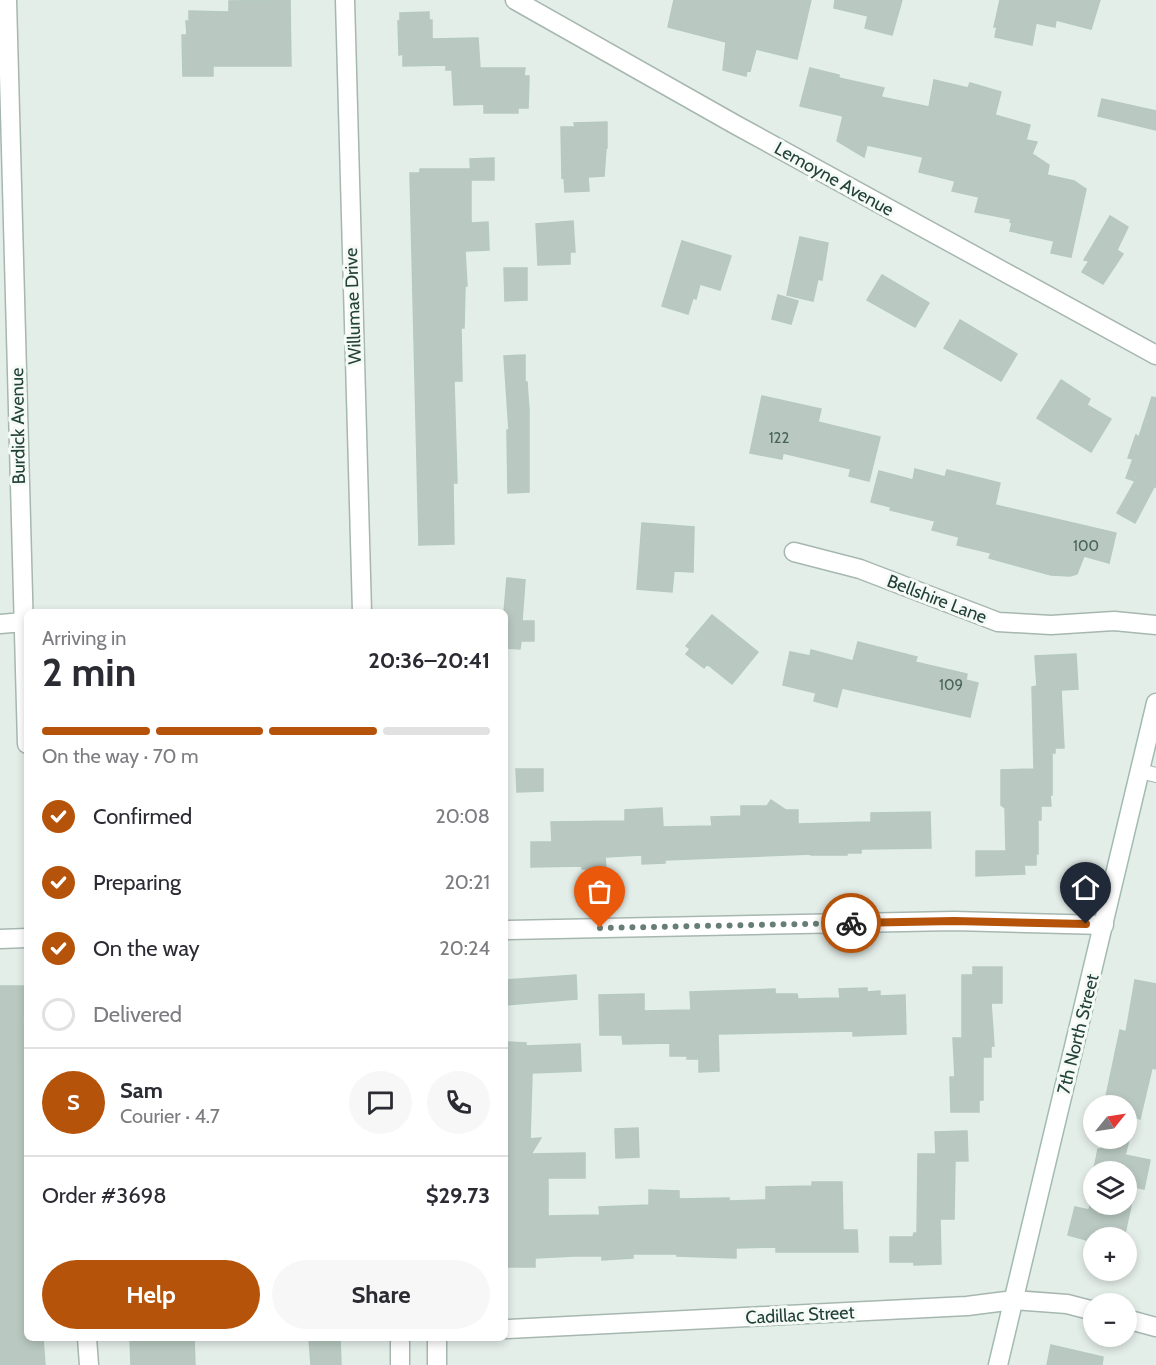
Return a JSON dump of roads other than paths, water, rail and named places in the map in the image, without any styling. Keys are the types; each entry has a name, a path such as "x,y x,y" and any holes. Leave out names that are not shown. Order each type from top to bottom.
{"street":[{"name":"Burdick Avenue","path":"7,0 7,316 24,671"},
{"name":"Willumae Drive","path":"345,0 362,609"},
{"name":"Lemoyne Avenue","path":"515,0 757,137 1156,355"},
{"name":"Bellshire Lane","path":"794,552 860,569 998,622 1051,625 1114,621 1156,625"},
{"path":"0,624 22,622"},
{"name":"7th North Street","path":"998,1365 1104,925 1148,773 1155,710"},
{"path":"508,930 954,921 1104,925"},
{"path":"0,939 24,938"},
{"name":"Cadillac Street","path":"508,1329 967,1306 1014,1300 1067,1304 1083,1308"},
{"path":"1137,1322 1156,1327"},
{"path":"87,1341 88,1365"},
{"path":"400,1341 400,1365"},
{"path":"437,1341 437,1365"}]}
